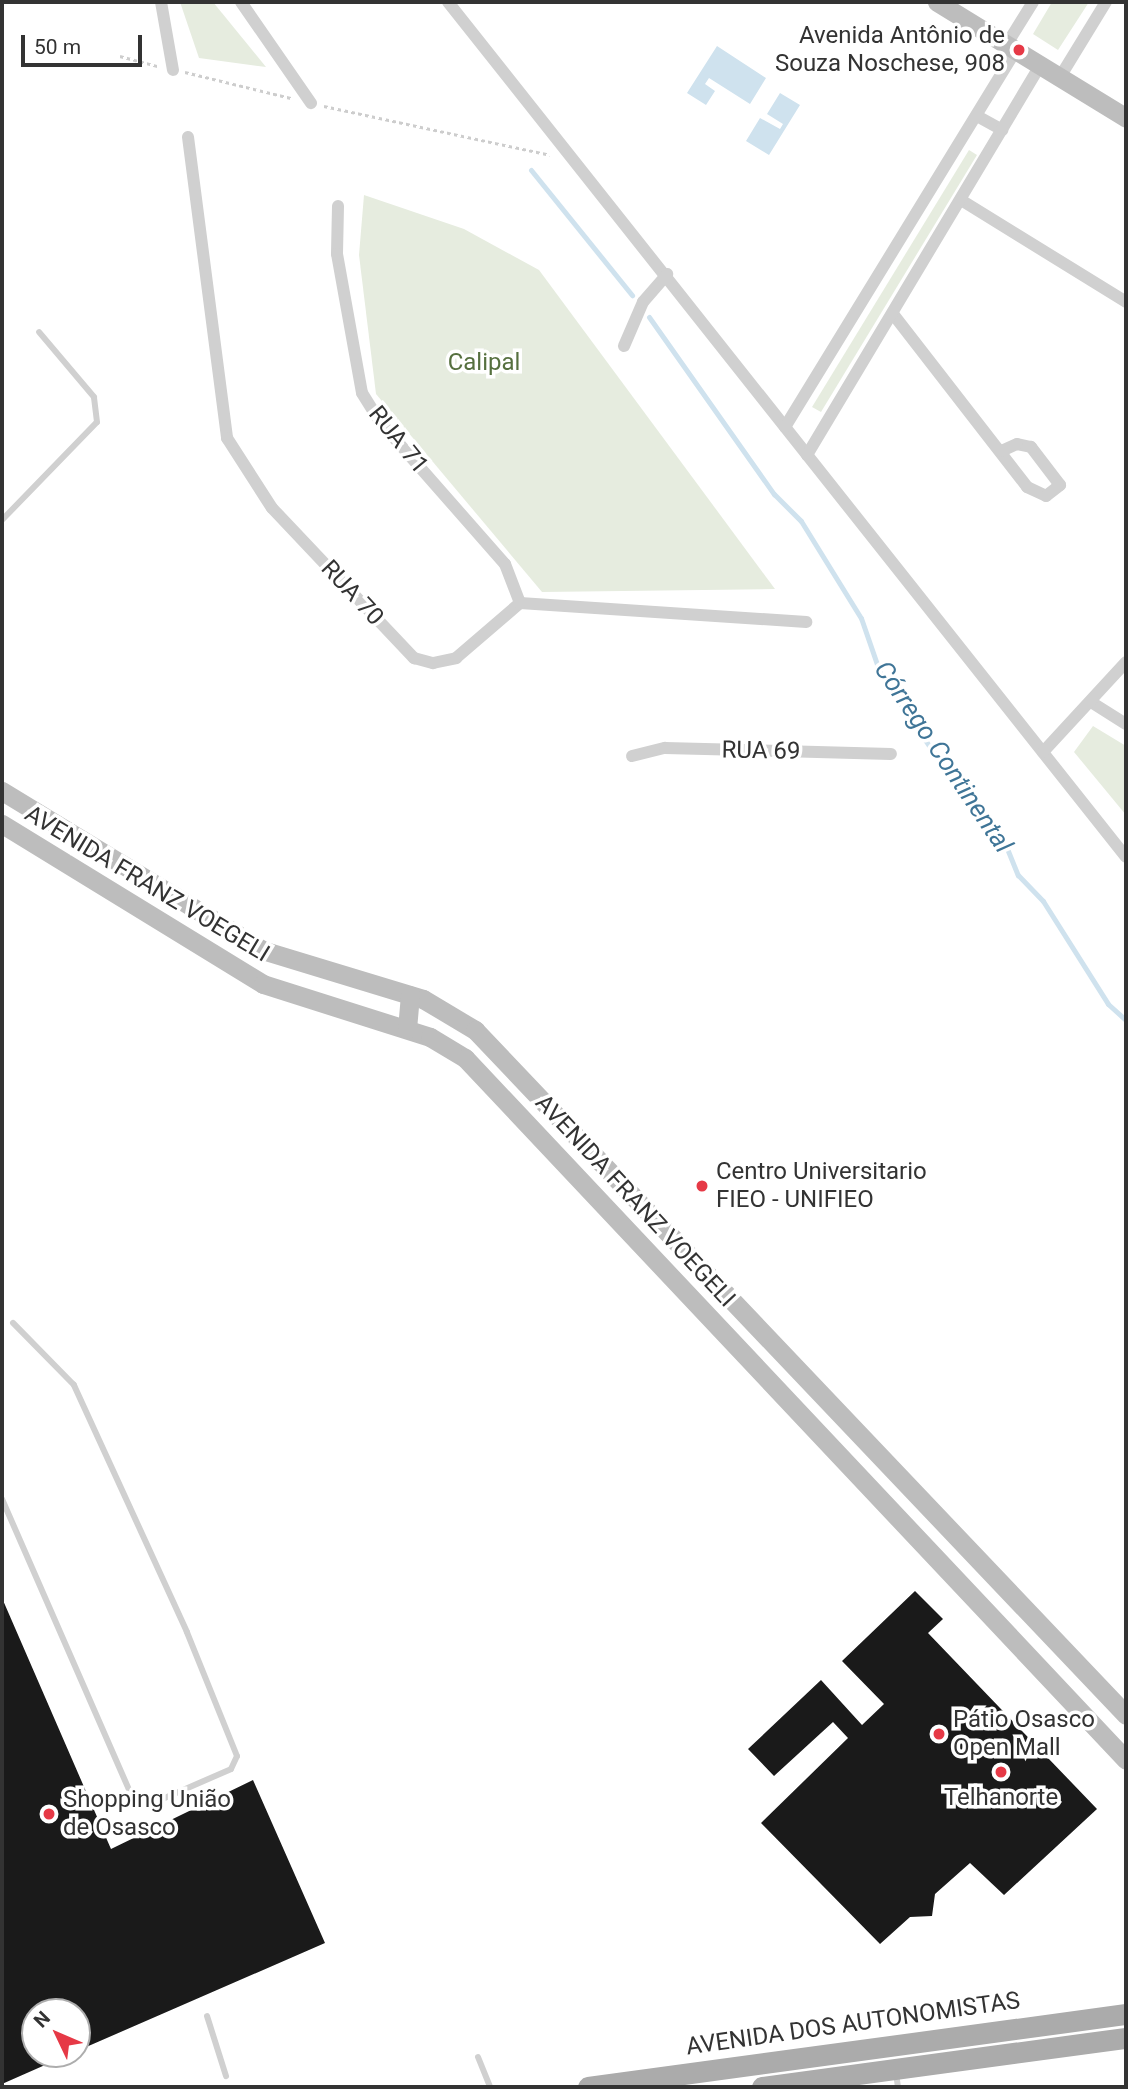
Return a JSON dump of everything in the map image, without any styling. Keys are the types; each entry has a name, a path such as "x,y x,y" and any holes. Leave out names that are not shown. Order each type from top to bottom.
{"main road":[{"path":"937,2 1126,118"},
{"name":"AVENIDA FRANZ VOEGELI","path":"2,791 201,914 286,959 410,995 445,1010 496,1049 1126,1714"},
{"name":"AVENIDA FRANZ VOEGELI","path":"2,824 263,984 430,1037 485,1076 1126,1760"},
{"path":"131,904 160,897 201,914"},
{"path":"407,1029 410,995"},
{"path":"430,1037 445,1010"},
{"name":"AVENIDA DOS AUTONOMISTAS","path":"587,2087 1126,2014"},
{"name":"AVENIDA DOS AUTONOMISTAS","path":"762,2087 897,2077 1126,2038"}],"street":[{"path":"161,2 173,69"},
{"path":"241,2 311,103"},
{"path":"448,2 667,274 807,456 1126,857"},
{"path":"785,426 977,116 1033,2"},
{"path":"1060,78 1106,2"},
{"path":"807,456 1040,65"},
{"path":"977,116 1002,130"},
{"name":"RUA 70","path":"188,137 221,410 249,482 424,662 456,658 520,603"},
{"path":"961,200 1126,302"},
{"name":"RUA 71","path":"338,206 337,254 362,393 381,423 505,564 520,603"},
{"path":"624,346 632,319 667,274"},
{"path":"893,314 1001,451 1035,494 1046,496 1060,485 1031,447 1001,451"},
{"path":"520,603 806,622"},
{"path":"1043,752 1126,662"},
{"path":"1091,702 1126,724"},
{"name":"RUA 69","path":"632,757 665,748 891,754"}],"lane":[{"path":"2,520 97,422 94,397 39,332"},
{"path":"2,1499 132,1796 150,1804 231,1769 237,1756 187,1632 74,1385 13,1323"},
{"path":"207,2016 226,2076"},
{"path":"478,2057 490,2087"}],"path":[{"path":"120,57 311,103 574,160"}],"green space":[{"path":"180,2 213,2 266,67 199,58"},
{"path":"1052,2 1089,2 1058,50 1033,34"},
{"path":"969,150 977,155 821,412 812,407"},
{"name":"Calipal","path":"364,195 464,229 539,270 775,589 542,592 376,394 359,255"},
{"path":"1093,726 1126,746 1126,815 1074,752"}],"water":[{"path":"717,46 766,78 750,104 709,78 705,84 715,91 706,105 687,93"},
{"path":"780,93 800,105 769,155 746,141 760,118 780,129 783,124 767,114"}],"building":[{"name":"Pátio Osasco Open Mall","path":"915,1591 943,1619 928,1633 1097,1809 1004,1895 970,1863 935,1894 932,1916 910,1917 880,1944 761,1823 848,1738 833,1722 774,1776 748,1749 821,1680 862,1725 884,1704 842,1661"},
{"name":"Shopping União de Osasco","path":"2,1598 111,1849 253,1780 325,1943 91,2045 91,1998 21,1998 21,2068 38,2068 2,2084"}],"waterway":[{"name":"Córrego Continental","path":"531,170 632,295"},
{"name":"Córrego Continental","path":"649,317 774,494 801,521 861,618 880,673 946,771 1004,841 1018,875 1043,901 1108,1004 1126,1020"}],"place":[{"name":"Avenida Antônio de Souza Noschese, 908","path":"1019,50"},
{"name":"Centro Universitario FIEO - UNIFIEO","path":"702,1186"},
{"name":"Pátio Osasco Open Mall","path":"939,1734"},
{"name":"Telhanorte","path":"1001,1772"},
{"name":"Shopping União de Osasco","path":"49,1814"}]}
